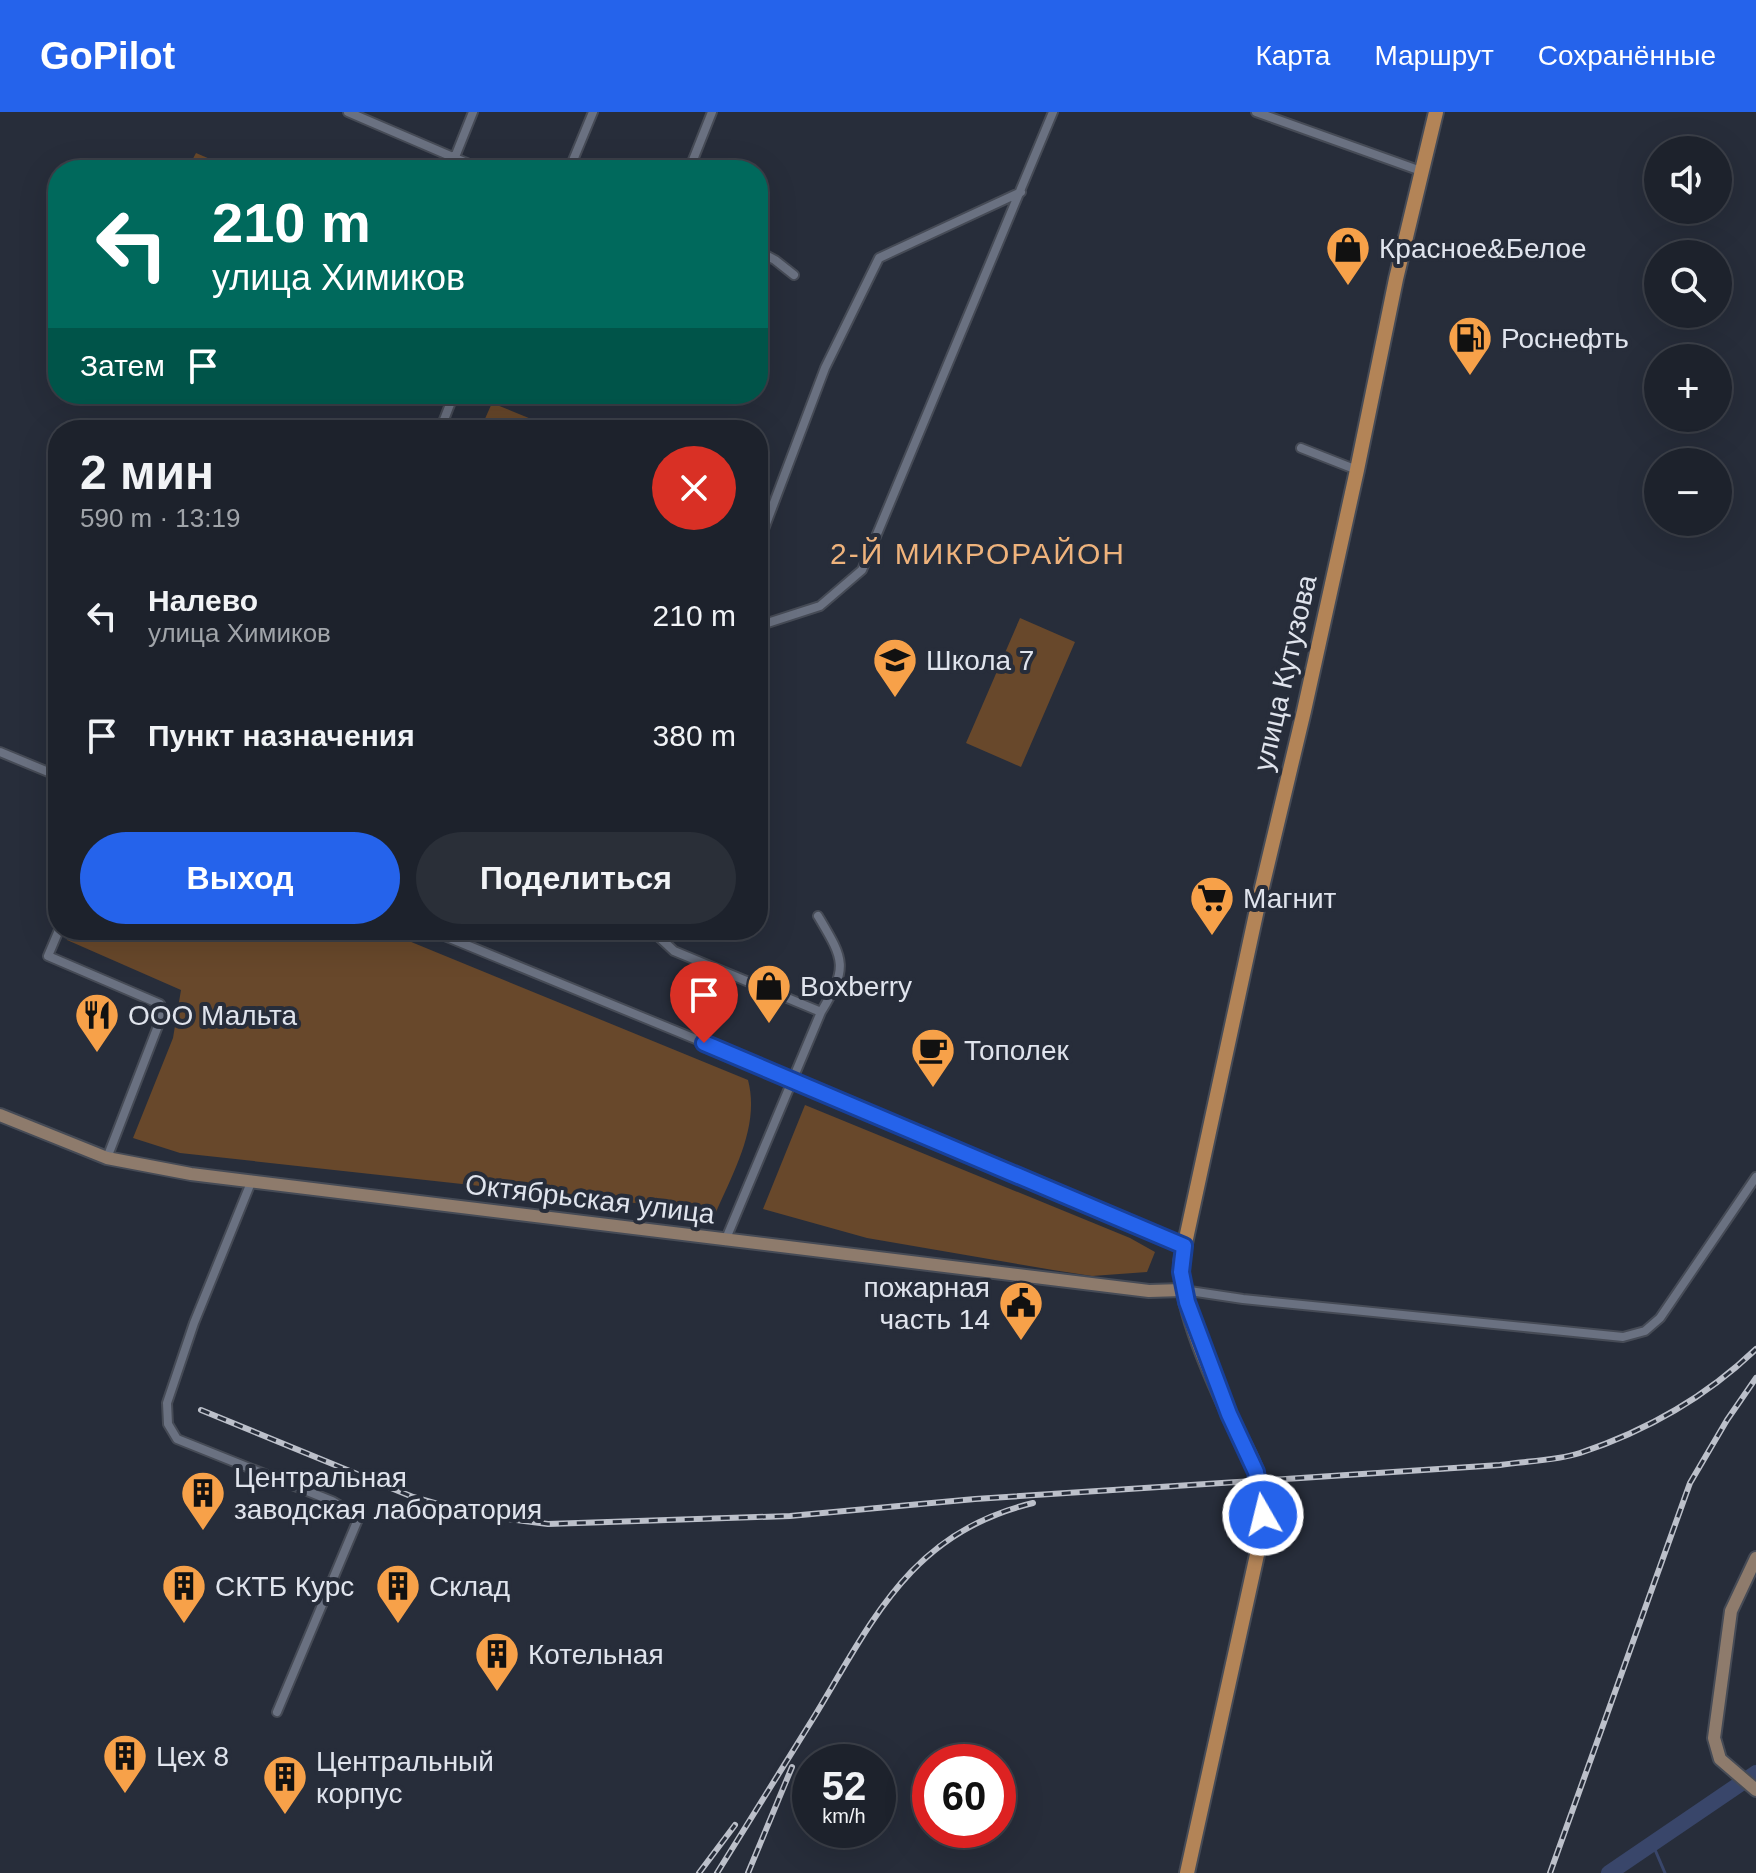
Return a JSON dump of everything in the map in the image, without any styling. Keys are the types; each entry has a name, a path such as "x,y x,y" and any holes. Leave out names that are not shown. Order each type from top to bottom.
{"main road":[{"name":"улица Кутузова","path":"1187,1873 1263,1515 1256,1472 1200,1340 1183,1290 1181,1272 1184,1246 1436,112"},
{"name":"Октябрьская улица","path":"0,1115 107,1158 191,1174 1149,1291 1183,1290"},
{"path":"1756,1558 1731,1611 1714,1738 1720,1759 1756,1790"}],"street":[{"path":"348,112 461,160"},
{"path":"455,157 473,112"},
{"path":"573,160 593,112"},
{"path":"693,160 712,112"},
{"path":"768,623 820,606 862,570 1053,112"},
{"path":"1256,112 1421,171"},
{"path":"768,519 825,368 879,258 1021,192"},
{"path":"768,258 794,275"},
{"path":"1301,448 1357,470"},
{"path":"0,752 48,772"},
{"path":"724,1241 821,1012 842,971 837,948 818,916"},
{"path":"55,940 48,956 160,1004 163,1013 107,1158"},
{"path":"454,940 793,1079 1184,1246"},
{"path":"662,940 674,951 821,1012"},
{"path":"1183,1290 1243,1299 1623,1337 1645,1331 1660,1318 1756,1177"},
{"path":"252,1180 194,1323 167,1403 168,1424 177,1439 332,1501 359,1517 277,1712"}],"shaded area":[{"path":"196,153 212,160 192,160"},
{"path":"492,404 494,404 534,420 484,420"},
{"path":"1020,618 1075,642 1021,767 966,743"},
{"path":"67,940 406,940 748,1080 751,1114 748,1131 716,1212 180,1153 133,1138 173,1038 181,990"},
{"path":"805,1105 1130,1238 1155,1252 1147,1272 1092,1276 1053,1270 867,1238 763,1209"}],"waterway":[{"path":"1609,1873 1756,1773"},
{"path":"1653,1845 1665,1873"}],"railway":[{"path":"201,1410 413,1497 477,1515 548,1524 790,1516 975,1499 1500,1465 1561,1458 1604,1444 1674,1411 1717,1382 1756,1349"},
{"path":"1550,1873 1690,1483 1756,1378"},
{"path":"717,1873 856,1647 900,1584 926,1558 956,1535 991,1517 1033,1503"},
{"path":"748,1873 792,1767"},
{"path":"699,1873 735,1825"}],"place":[{"name":"Красное&Белое","path":"1348,287"},
{"name":"Роснефть","path":"1470,377"},
{"name":"Школа 7","path":"895,699"},
{"name":"Магнит","path":"1212,937"},
{"name":"Boxberry","path":"769,1025"},
{"name":"ООО Мальта","path":"97,1054"},
{"name":"Тополек","path":"933,1089"},
{"name":"пожарная часть 14","path":"1021,1342"},
{"name":"Центральная заводская лаборатория","path":"203,1532"},
{"name":"СКТБ Курс","path":"184,1625"},
{"name":"Склад","path":"398,1625"},
{"name":"Котельная","path":"497,1693"},
{"name":"Цех 8","path":"125,1795"},
{"name":"Центральный корпус","path":"285,1816"}],"district":[{"name":"2-Й МИКРОРАЙОН","path":"978,553"}],"route":[{"path":"704,1043 1184,1246 1181,1262 1183,1290 1229,1414 1256,1472 1263,1515"}]}
